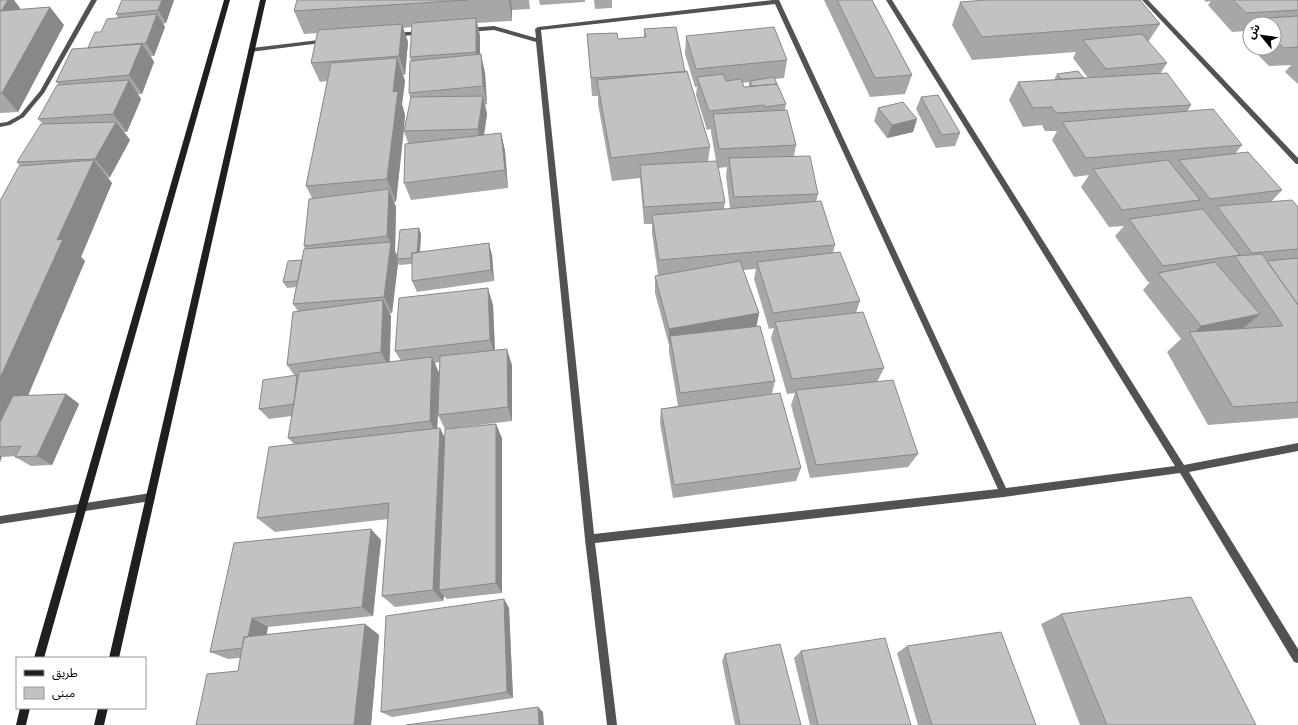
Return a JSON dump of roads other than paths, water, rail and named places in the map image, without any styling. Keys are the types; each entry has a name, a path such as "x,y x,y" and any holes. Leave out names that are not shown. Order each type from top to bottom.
{"street":[{"path":"0,125 8,124 22,116 42,92 94,0"},
{"path":"39,657 227,0"},
{"path":"114,657 263,0"},
{"path":"889,0 1182,469 1298,658"},
{"path":"1144,0 1298,162"},
{"path":"612,725 590,539 538,29 776,1 1004,493"},
{"path":"463,30 494,28 539,41"},
{"path":"384,36 431,32"},
{"path":"251,50 330,40"},
{"path":"590,539 1004,493 1182,469 1298,447"},
{"path":"0,520 151,497"},
{"path":"21,725 25,709"},
{"path":"99,725 103,709"}]}
